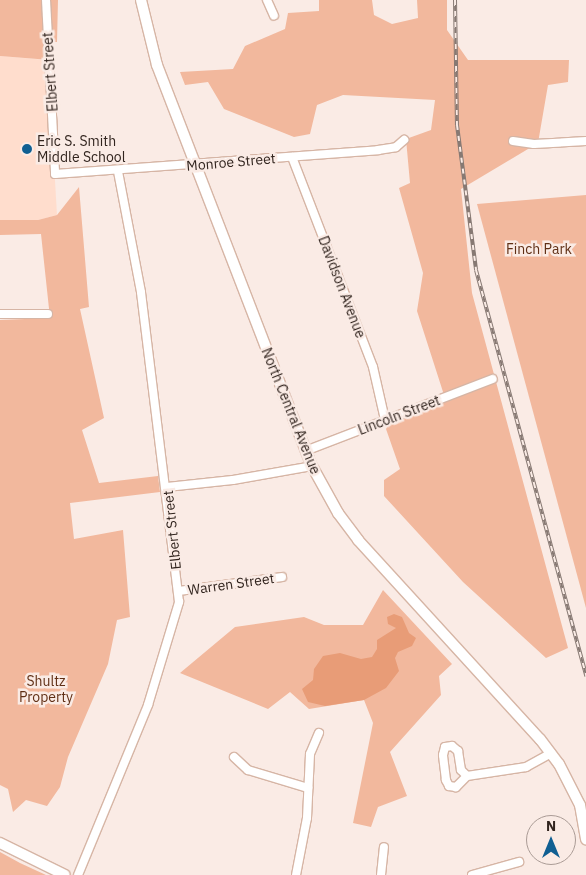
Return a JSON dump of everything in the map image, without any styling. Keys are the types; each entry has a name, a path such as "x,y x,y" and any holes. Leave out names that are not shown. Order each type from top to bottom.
{"main road":[{"name":"North Central Avenue","path":"141,0 150,45 312,466 338,513 358,540 551,753 568,777 584,812 586,839"},
{"path":"0,843 64,875"}],"street":[{"name":"Elbert Street","path":"46,0 55,174"},
{"path":"267,0 274,16"},
{"name":"Monroe Street","path":"55,174 195,166 378,150 396,147 404,140"},
{"path":"513,141 534,144 586,141"},
{"name":"Davidson Avenue","path":"292,157 373,367 385,420"},
{"name":"Elbert Street","path":"78,875 148,704 178,613 179,590 141,292 118,171"},
{"path":"0,314 48,314"},
{"name":"Lincoln Street","path":"305,451 494,379"},
{"path":"167,487 233,480 312,466"},
{"name":"Warren Street","path":"179,590 282,577"},
{"path":"296,875 307,818 310,754 319,734"},
{"path":"467,776 461,770 456,748 445,748 443,755 449,786 456,787 467,776 526,767 551,753"},
{"path":"234,757 248,770 308,788"},
{"path":"381,875 384,847"},
{"path":"472,875 519,862"}],"shaded area":[{"name":"Eric S. Smith Middle School","path":"0,56 48,60 57,215 38,220 0,220"},
{"path":"394,614 402,617 409,633 416,638 412,646 398,652 395,658 399,671 386,688 364,700 325,706 308,702 302,689 313,680 314,669 323,656 340,653 361,659 372,657 377,649 377,640 396,628 388,624 387,617"}],"green space":[{"path":"0,0 58,0 57,42 50,42 50,60 0,56"},
{"path":"319,0 372,0 374,15 392,24 418,18 417,0 447,0 447,30 468,60 569,60 568,82 548,85 538,143 461,189 472,293 568,648 546,658 463,582 384,496 384,480 400,469 386,429 394,415 444,395 417,311 423,273 399,188 410,183 406,139 431,130 435,100 343,95 317,105 310,134 294,137 224,109 208,82 185,85 180,72 233,69 245,46 285,29 288,13 319,11"},
{"name":"Shultz Property","path":"79,187 89,307 80,309 104,418 82,430 99,483 158,476 160,492 70,503 74,539 123,530 130,617 117,620 108,664 68,757 60,787 47,806 26,800 13,812 8,789 0,785 0,320 50,318 41,234 0,235 0,220 38,220 57,215"},
{"name":"Finch Park","path":"586,195 586,608 477,204"},
{"path":"383,590 452,664 439,676 441,695 390,752 407,796 378,807 371,827 353,823 373,723 364,700 309,709 290,692 268,709 180,673 235,627 304,617 324,625 363,625"},
{"path":"0,852 20,863 46,875 0,875"}],"railway":[{"path":"455,0 457,125 476,270 586,676"}],"place":[{"name":"Eric S. Smith Middle School","path":"27,149"}]}
